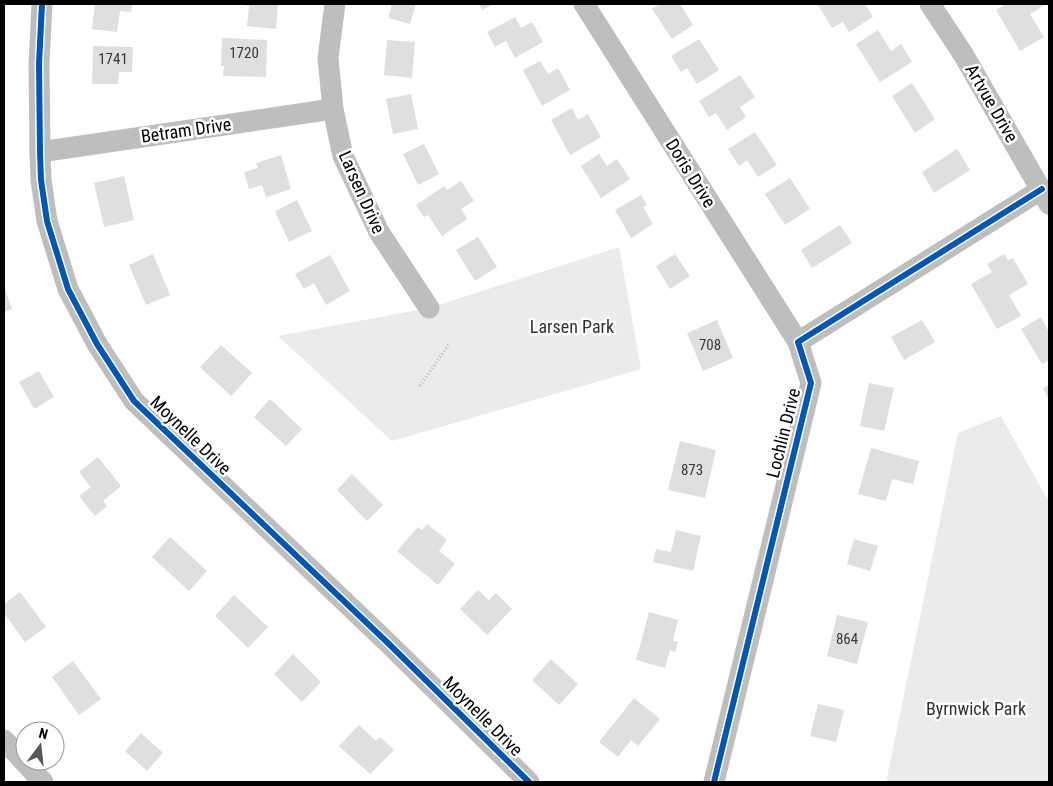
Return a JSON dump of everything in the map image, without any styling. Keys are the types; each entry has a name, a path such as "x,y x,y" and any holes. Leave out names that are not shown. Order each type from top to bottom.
{"street":[{"name":"Moynelle Drive","path":"42,4 39,64 40,152 41,180 47,221 68,289 97,344 134,401 382,638 529,782"},
{"name":"Larsen Drive","path":"335,4 328,58 333,109 343,156 379,232 429,308"},
{"name":"Doris Drive","path":"584,4 798,342"},
{"name":"Artvue Drive","path":"930,4 963,54 1045,196"},
{"name":"Betram Drive","path":"40,152 333,109"},
{"path":"798,342 1045,196"},
{"name":"Lochlin Drive","path":"714,782 811,383 798,342"},
{"path":"4,740 43,782"}],"path":[{"path":"420,386 449,344"}],"green space":[{"name":"Larsen Park","path":"619,247 641,369 392,441 278,336 429,308"},
{"name":"Byrnwick Park","path":"1001,416 1049,502 1049,782 886,782 958,433"}],"building":[{"path":"95,4 132,4 131,12 120,11 117,32 92,29"},
{"path":"238,4 278,4 276,29 247,26 249,6"},
{"path":"392,4 416,4 410,24 388,18"},
{"path":"479,4 493,4 482,10"},
{"path":"660,4 680,4 693,25 672,39 652,9"},
{"path":"865,4 873,17 849,32 843,22 832,28 818,5"},
{"path":"1006,4 1041,4 1043,6 1030,14 1044,37 1020,51 996,10"},
{"path":"515,17 521,28 532,22 543,42 515,58 506,41 495,47 487,32"},
{"path":"878,30 891,51 901,44 912,62 880,82 856,44"},
{"path":"222,38 267,40 266,77 223,76 224,66 221,66"},
{"path":"699,39 719,70 697,84 687,68 681,72 671,56"},
{"path":"387,40 415,42 412,78 384,75"},
{"path":"93,46 133,47 132,72 119,72 118,84 92,84"},
{"path":"540,61 548,74 558,68 570,90 542,106 523,70"},
{"path":"740,75 755,97 740,107 746,117 727,130 716,113 709,117 699,101"},
{"path":"912,83 935,119 915,133 892,96"},
{"path":"411,94 418,129 393,134 386,99"},
{"path":"572,108 578,120 588,114 601,137 570,155 551,120"},
{"path":"755,132 777,165 758,177 747,160 739,166 728,149"},
{"path":"424,144 439,174 418,185 403,154"},
{"path":"957,149 970,170 934,193 922,172"},
{"path":"599,154 607,166 617,159 630,179 601,198 581,166"},
{"path":"281,155 291,189 266,197 262,185 249,189 244,172 258,168 256,163"},
{"path":"124,176 134,220 104,227 94,183"},
{"path":"790,178 810,209 785,225 765,194"},
{"path":"461,181 474,201 461,209 467,219 442,236 428,215 424,217 416,205 444,186 447,190"},
{"path":"641,195 647,205 643,207 653,224 631,238 615,210"},
{"path":"297,200 312,231 289,242 275,211"},
{"path":"840,225 852,243 812,268 801,250"},
{"path":"478,237 497,267 475,281 456,250"},
{"path":"153,254 170,295 146,305 129,265"},
{"path":"675,254 690,276 670,289 656,266"},
{"path":"1004,254 1008,260 1013,258 1028,284 1009,295 1021,316 997,329 971,284 992,272 987,264"},
{"path":"330,255 350,291 326,305 314,283 304,289 295,274"},
{"path":"4,286 12,309 4,312"},
{"path":"1041,317 1049,332 1049,360 1042,364 1021,329"},
{"path":"717,320 733,358 703,371 687,333"},
{"path":"922,320 935,342 904,360 891,337"},
{"path":"221,345 252,373 231,396 200,367"},
{"path":"39,371 54,397 34,409 19,382"},
{"path":"869,383 894,388 884,431 860,426"},
{"path":"1049,385 1049,400 1043,388"},
{"path":"270,399 302,429 286,446 254,417"},
{"path":"680,441 716,450 705,498 668,490"},
{"path":"871,448 919,461 913,484 892,479 886,501 858,494"},
{"path":"98,457 121,486 103,501 107,506 95,516 79,496 91,487 79,472"},
{"path":"352,474 383,505 367,521 337,490"},
{"path":"427,524 447,540 439,551 455,564 438,585 397,551 418,527 422,530"},
{"path":"676,530 701,536 693,571 653,562 656,549 671,552"},
{"path":"170,537 207,571 189,591 152,557"},
{"path":"854,539 878,546 870,571 847,564"},
{"path":"478,590 489,600 496,593 512,609 487,635 460,609"},
{"path":"20,592 46,627 25,642 4,613 4,604"},
{"path":"234,595 268,627 248,648 215,616"},
{"path":"649,612 678,620 673,640 678,642 675,652 670,650 665,668 636,660"},
{"path":"837,615 868,622 857,664 827,656"},
{"path":"293,654 321,682 302,702 274,674"},
{"path":"551,659 578,684 559,705 532,680"},
{"path":"73,661 101,699 79,715 52,677"},
{"path":"634,698 660,719 638,746 631,740 618,757 599,742"},
{"path":"818,704 844,710 836,742 810,736"},
{"path":"359,725 376,741 380,737 394,750 370,774 339,746"},
{"path":"141,733 163,753 147,771 125,751"}],"cycle path":[{"path":"42,4 39,64 40,152 41,180 47,221 68,289 97,344 134,401 389,644 529,782"},
{"path":"714,782 811,383 798,342 1042,189"}]}
